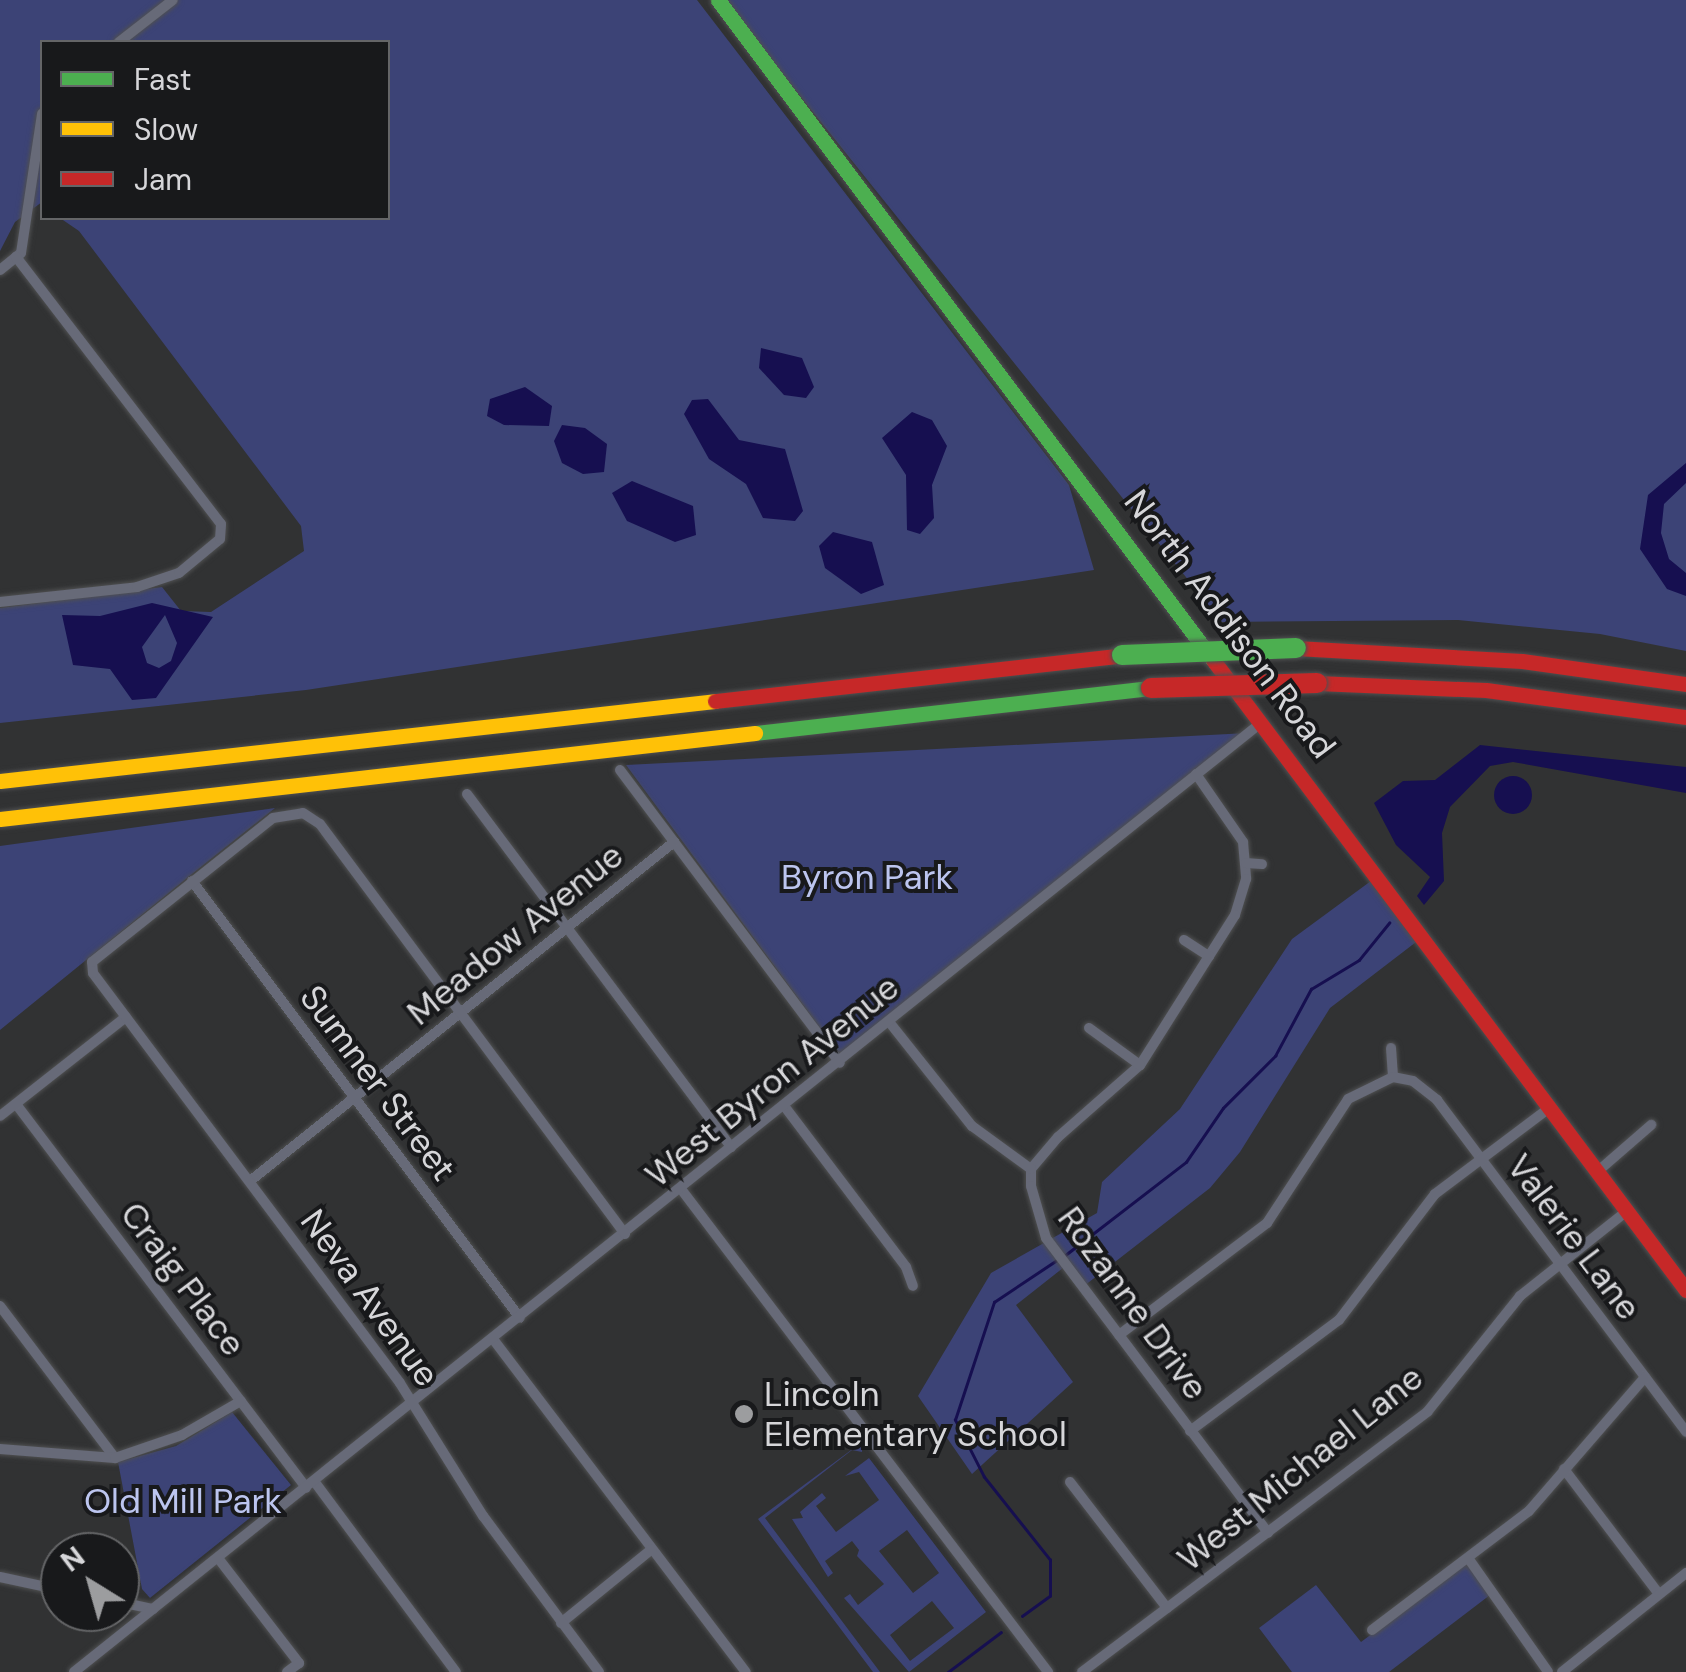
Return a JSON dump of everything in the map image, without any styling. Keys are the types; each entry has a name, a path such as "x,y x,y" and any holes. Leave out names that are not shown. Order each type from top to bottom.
{"main road":[{"name":"North Addison Road","path":"718,0 1686,1290"},
{"path":"0,781 1122,654 1296,648 1522,660 1686,684"},
{"path":"0,819 1152,688 1317,684 1486,690 1686,718"}],"street":[{"path":"121,40 172,0"},
{"path":"0,270 18,255 40,126"},
{"path":"0,602 106,592 165,577 220,539 221,524 18,255"},
{"name":"West Byron Avenue","path":"74,1672 890,1023 1262,721"},
{"path":"620,770 840,1063"},
{"path":"890,1023 972,1126 1031,1169 1140,1065 1235,915 1246,863 1236,826 1196,774"},
{"path":"467,794 732,1147"},
{"path":"192,881 274,818 303,813 320,824 626,1234"},
{"name":"Meadow Avenue","path":"250,1181 674,842"},
{"path":"1246,863 1262,864"},
{"name":"Neva Avenue","path":"192,881 92,962 93,974 414,1402 483,1516 599,1672"},
{"name":"Sumner Street","path":"192,881 520,1318"},
{"path":"1184,940 1209,956"},
{"path":"0,1116 126,1017"},
{"path":"1089,1028 1140,1065"},
{"path":"1119,1335 1266,1224 1348,1099 1393,1077 1391,1048"},
{"name":"Valerie Lane","path":"1393,1077 1413,1082 1437,1100 1686,1432"},
{"name":"Craig Place","path":"16,1104 241,1401 456,1672"},
{"path":"785,1107 906,1267 913,1286"},
{"path":"1190,1431 1339,1320 1423,1208 1479,1158 1549,1108"},
{"path":"1597,1172 1651,1125"},
{"name":"Rozanne Drive","path":"1031,1169 1034,1215 1060,1258 1268,1533"},
{"path":"681,1189 1048,1672"},
{"name":"West Michael Lane","path":"1082,1672 1428,1411 1520,1296 1627,1211"},
{"path":"0,1306 115,1458"},
{"path":"493,1339 746,1672"},
{"path":"1372,1630 1529,1511 1645,1377"},
{"path":"0,1449 115,1458 182,1435 241,1401"},
{"path":"1564,1469 1659,1594"},
{"path":"1070,1482 1168,1608"},
{"path":"561,1623 652,1549"},
{"path":"218,1558 300,1663 288,1672"},
{"path":"1468,1558 1548,1672"},
{"path":"1562,1672 1686,1573"},
{"path":"0,1577 40,1586"},
{"path":"140,1607 154,1610"}],"green space":[{"path":"0,0 697,0 1069,485 1094,570 306,690 0,723 0,608 162,587 181,611 211,612 304,551 301,526 79,231 63,220 390,220 390,40 40,40 40,203 15,222 0,251"},
{"path":"723,0 1686,0 1686,651 1600,634 1458,620 1222,622"},
{"name":"Byron Park","path":"1248,733 840,1055 626,765"},
{"path":"275,808 192,874 0,1030 0,846"},
{"path":"1375,878 1420,939 1330,1008 1240,1152 1210,1188 1084,1286 1068,1264 1016,1305 1073,1382 972,1474 918,1396 991,1273 1097,1213 1102,1182 1180,1109 1292,939"},
{"name":"Old Mill Park","path":"232,1412 291,1485 150,1598 142,1589 140,1532 131,1532 118,1462 176,1446"},
{"path":"862,1442 862,1452 852,1450 765,1518 880,1672 873,1672 758,1519"},
{"path":"869,1458 986,1612 909,1672 844,1598 850,1594 858,1605 884,1584 857,1556 859,1550 852,1541 825,1561 833,1573 828,1577 792,1519 803,1518 800,1512 822,1493 826,1498 816,1506 836,1532 879,1500 859,1472 845,1476","holes":["907,1530 939,1573 913,1593 879,1551","932,1601 954,1628 910,1661 890,1635"]},
{"path":"1468,1562 1490,1595 1389,1672 1292,1672 1259,1628 1316,1585 1361,1642"}],"shaded area":[{"path":"761,348 802,358 814,387 806,398 784,395 759,368"},
{"path":"525,387 552,406 549,426 504,425 487,416 490,399"},
{"path":"708,399 739,440 785,449 803,511 795,521 763,518 746,484 709,459 684,414 692,400"},
{"path":"912,412 932,420 947,446 932,485 934,518 920,534 907,530 906,475 882,438"},
{"path":"562,425 585,428 607,444 604,472 583,474 562,463 554,441"},
{"path":"1686,463 1686,483 1664,504 1661,533 1669,559 1686,573 1686,596 1667,589 1640,549 1648,495"},
{"path":"632,481 693,506 696,535 675,542 627,521 612,493"},
{"path":"833,532 872,542 884,585 861,594 825,568 819,546"},
{"path":"152,603 213,617 156,698 132,700 110,669 73,665 62,615 100,616","holes":["165,615 177,643 171,661 159,668 147,663 142,647"]},
{"path":"1480,745 1686,767 1686,793 1513,762 1490,766 1450,807 1442,833 1444,881 1424,905 1417,896 1430,877 1396,845 1374,803 1403,781 1435,780"},
{"path":"1513,776 1527,781 1532,795 1527,809 1513,814 1499,809 1494,795 1499,781"}],"waterway":[{"path":"1064,1256 1186,1162 1223,1108 1275,1056 1311,989 1359,960 1389,923"},
{"path":"1022,1616 1050,1596 1050,1560 984,1477 955,1420 994,1302 1057,1260"},
{"path":"948,1672 1001,1632"}],"traffic: fast":[{"path":"718,0 1213,660"},
{"path":"1122,655 1296,648"},
{"path":"755,733 1151,688"}],"traffic: slow":[{"path":"0,781 715,701"},
{"path":"0,819 755,733"}],"traffic: jam":[{"path":"1296,648 1522,661 1686,684"},
{"path":"715,701 1122,655"},
{"path":"1213,660 1686,1290"},
{"path":"1317,683 1486,690 1686,717"},
{"path":"1151,688 1317,683"}],"place":[{"name":"Lincoln Elementary School","path":"744,1414"}]}
